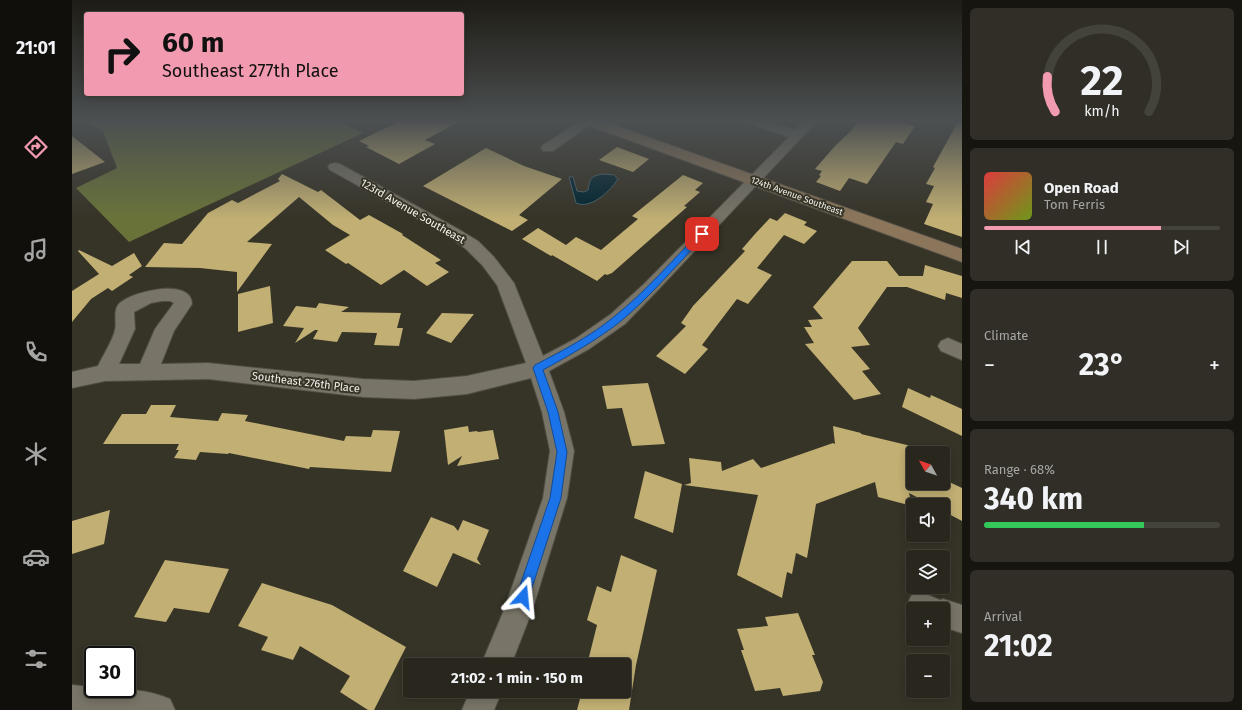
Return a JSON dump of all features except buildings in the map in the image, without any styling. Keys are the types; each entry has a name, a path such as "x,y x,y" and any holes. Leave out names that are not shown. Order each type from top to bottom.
{"street":[{"name":"124th Avenue Southeast","path":"680,153 962,256"},
{"name":"Southeast 276th Place","path":"72,380 105,373 208,371 363,388 414,390 466,385 538,368 582,344 618,318 650,288 780,153"},
{"name":"123rd Avenue Southeast","path":"335,167 452,232 472,245 488,261 505,283 538,368 553,412 562,452 555,498 518,611 499,658"},
{"path":"105,373 125,329 125,310 129,305 149,296 180,296 183,299 183,304 165,329 147,372"},
{"path":"950,616 962,619"},
{"path":"478,710 483,698"},
{"path":"72,700 142,706 160,710"}],"green space":[{"path":"111,153 320,153 129,242 76,188 117,168"}],"water":[{"path":"603,174 614,175 618,179 600,198 588,204 576,203 569,177 573,177 577,191 584,192 588,190 592,178"}],"route":[{"path":"523,597 555,498 562,452 553,412 538,368 582,344 618,318 650,288 702,234"}]}
